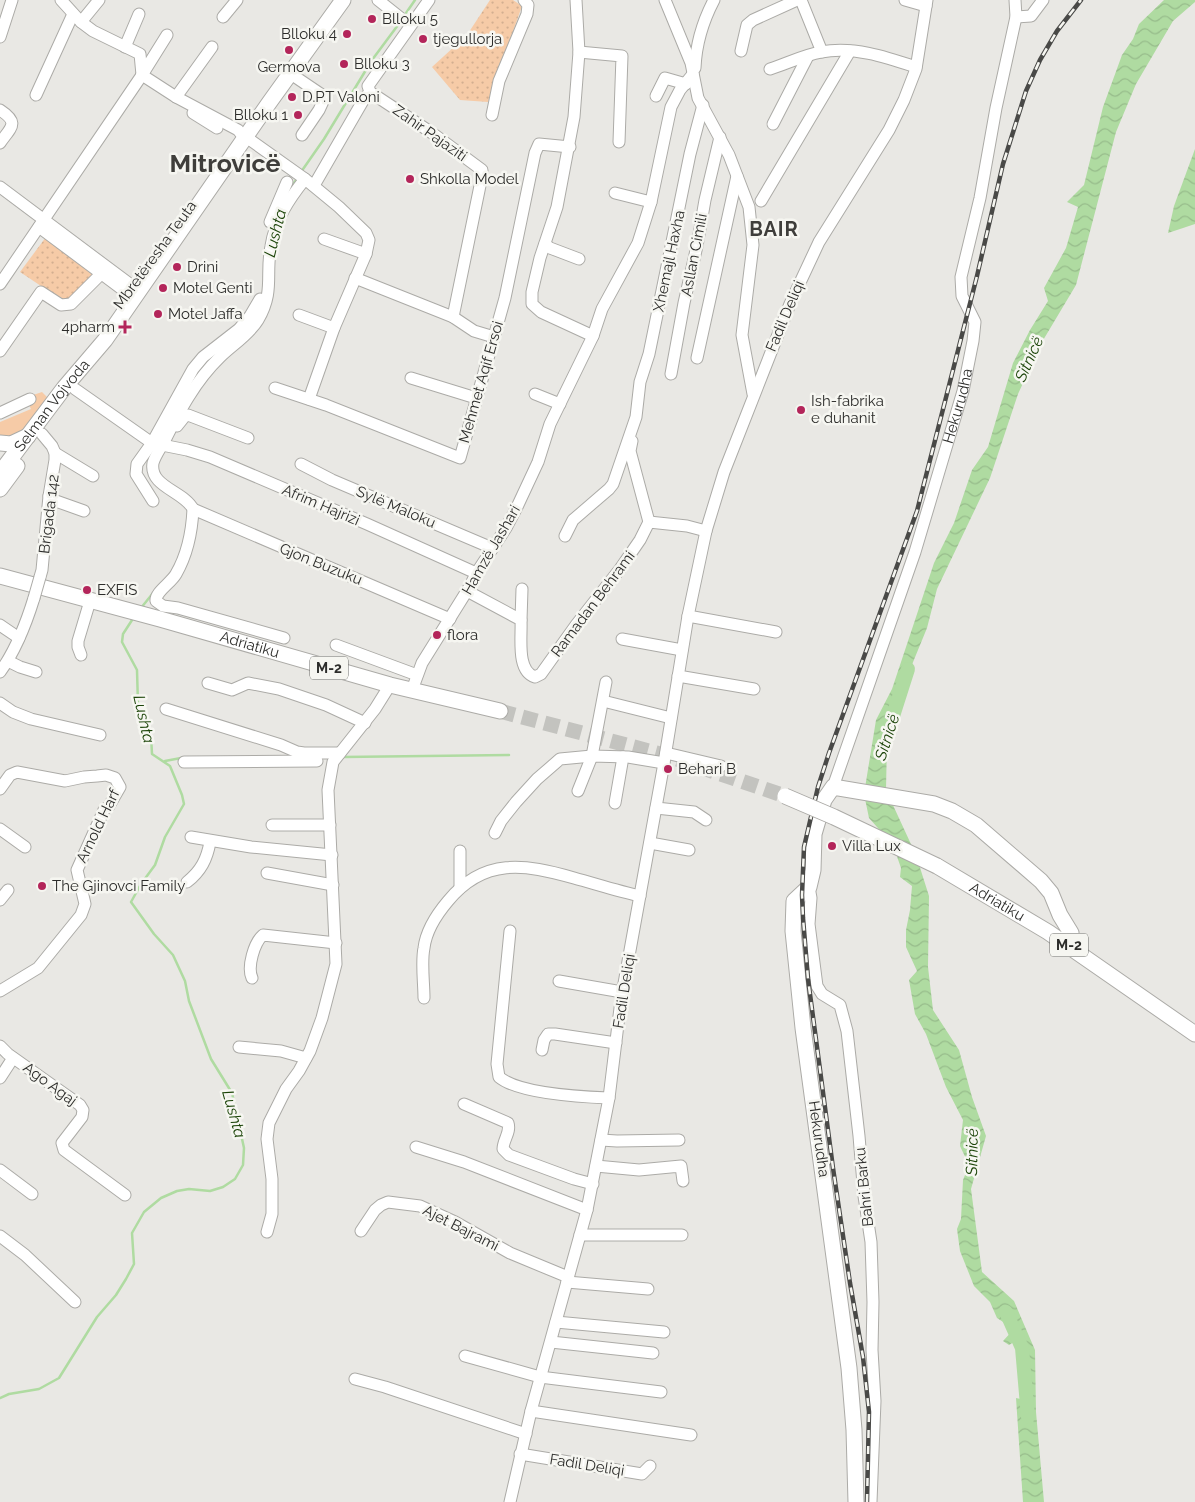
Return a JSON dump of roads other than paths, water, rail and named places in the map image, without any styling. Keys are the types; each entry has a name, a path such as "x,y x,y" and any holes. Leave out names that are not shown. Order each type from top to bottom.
{"main road":[{"name":"Mbretëresha Teuta","path":"69,389 78,364 133,292 244,136 336,0"},
{"name":"Mbretëresha Teuta","path":"244,136 291,74 343,0"},
{"name":"Mbretëresha Teuta","path":"69,389 90,367 133,292"},
{"name":"Selman Vojvoda","path":"0,473 12,458 36,435 69,389"},
{"path":"0,445 11,444 36,435"},
{"path":"0,489 36,435"},
{"path":"0,445 12,458"},
{"name":"Adriatiku","path":"0,576 160,619 390,685 500,711"},
{"path":"833,787 934,804 952,811 976,826 1041,881 1051,893 1066,937"},
{"name":"Hekurudha","path":"833,787 824,800 814,834 813,870 809,887 794,902 793,931 803,1028 849,1368 854,1430 856,1502"},
{"name":"Adriatiku","path":"785,796 937,866 1048,932 1066,937 1087,958 1195,1034"},
{"path":"1048,932 1057,927 1060,915"}],"street":[{"path":"0,37 12,0"},
{"path":"61,0 77,18 103,37 140,54 141,77"},
{"path":"36,95 77,18 98,0"},
{"path":"223,17 237,0"},
{"path":"378,0 402,19"},
{"path":"303,178 316,182 364,99 370,92 368,86 429,0"},
{"path":"492,114 499,81 527,14 528,5 524,0"},
{"path":"576,0 579,52 570,147 557,207 532,292 532,304 541,312 593,336"},
{"path":"664,0 691,63 691,79 698,98 720,137 749,207 753,245 742,335 753,394"},
{"path":"691,79 702,26 714,0"},
{"path":"741,50 747,25 753,20 797,0"},
{"path":"801,0 822,52"},
{"path":"905,0 926,3"},
{"name":"Hekurudha","path":"833,787 915,552 963,391 975,322 962,296 961,277 982,190 996,108 1016,16 1015,0"},
{"path":"1016,16 1031,16 1043,0"},
{"name":"Fadil Deliqi","path":"510,1502 540,1377 588,1210 609,1098 622,992 665,758 688,616 706,531 724,472 753,394 790,304 819,242 852,185 889,130 904,100 916,67 926,3"},
{"path":"125,47 139,14"},
{"path":"0,284 141,77 167,35"},
{"path":"176,97 212,47"},
{"path":"761,201 850,51"},
{"path":"770,69 822,52 850,51 876,54 916,67"},
{"path":"579,52 622,56 619,142"},
{"path":"773,124 808,56"},
{"path":"291,74 325,97 319,110 302,135"},
{"path":"141,77 231,126 303,178 339,207 366,233 369,240 366,254 334,328 309,399"},
{"path":"141,77 217,128"},
{"path":"656,96 665,78 691,79"},
{"name":"Hamzë Jashari","path":"412,690 422,663 467,591 476,573 506,528 538,462 550,424 593,336 602,309 638,243 652,202 671,107 691,79"},
{"name":"Zahir Pajaziti","path":"370,92 426,129 482,170 453,317"},
{"name":"Xhemajl Haxha","path":"649,522 630,451 640,382 649,354 690,154 702,105"},
{"path":"0,110 10,116 13,121 12,126 0,143"},
{"name":"Asllan Cimili","path":"671,374 697,246 704,200 720,137"},
{"name":"Mehmet Aqif Ersoi","path":"275,388 309,399 460,458 505,298 535,153 539,144 570,147"},
{"path":"697,358 737,176"},
{"path":"153,501 136,474 137,464 169,431 185,401 216,360 258,320 268,297 270,247 277,223 303,178"},
{"path":"284,638 158,604 156,598 158,593 176,574 185,553 192,509 184,498 166,487 156,478 153,464 157,444 193,368 203,357 239,329 261,298 264,240 287,182"},
{"path":"0,187 101,274 133,292"},
{"path":"615,193 652,202"},
{"path":"42,223 133,292"},
{"path":"324,240 366,254"},
{"path":"545,244 550,248 579,259"},
{"path":"0,351 41,292 61,305 71,304 101,274"},
{"path":"355,278 453,317 474,331 494,337"},
{"path":"299,315 334,328"},
{"path":"193,368 204,375"},
{"path":"411,378 476,398"},
{"name":"Afrim Hajrizi","path":"69,389 157,444 187,450 241,470 476,573"},
{"path":"535,394 560,404"},
{"path":"0,412 30,399"},
{"path":"169,431 174,430 185,416 188,415 248,438"},
{"name":"Xhemajl Haxha","path":"565,536 573,520 611,487 636,417"},
{"name":"Brigada 142","path":"0,672 8,661 19,638 42,570 49,496 56,460 55,452 36,435"},
{"path":"55,452 93,476"},
{"name":"Sylë Maloku","path":"302,464 332,480 492,548"},
{"path":"49,496 53,500 84,511"},
{"name":"Gjon Buzuku","path":"192,509 450,619"},
{"path":"649,522 687,526 706,531"},
{"name":"Ramadan Behrami","path":"522,589 522,663 526,672 535,677 541,674 620,569 640,540 649,522"},
{"path":"467,591 521,620"},
{"path":"81,654 78,641 90,601"},
{"path":"688,616 776,632"},
{"path":"0,625 19,638"},
{"path":"622,639 682,650"},
{"path":"336,645 417,675"},
{"path":"8,661 36,672"},
{"path":"678,676 754,689"},
{"path":"578,791 592,756 606,682"},
{"path":"208,684 232,690 248,683 279,689 326,705 364,723"},
{"path":"267,1232 272,1214 272,1179 267,1145 269,1123 286,1089 310,1051 322,1018 336,964 328,790 337,757 375,709 390,685"},
{"path":"603,701 671,718"},
{"path":"0,703 12,712 31,719 100,735"},
{"path":"166,708 281,745 297,752 337,757"},
{"path":"495,832 516,802 560,759 592,756 665,758 721,766"},
{"path":"184,762 318,761 337,757"},
{"path":"615,803 623,757"},
{"name":"Arnold Harf","path":"0,789 10,775 17,772 65,781 84,776 106,776 115,778 120,787 109,806 104,810 77,870 85,904 81,914 38,968 0,991"},
{"path":"656,808 694,812 706,820"},
{"path":"272,825 330,825"},
{"path":"0,829 25,847"},
{"path":"191,837 210,842 332,855"},
{"path":"187,882 203,866 210,842"},
{"path":"650,843 690,850"},
{"path":"460,851 460,888"},
{"path":"424,998 423,950 426,938 431,926 447,902 460,888 472,879 492,870 525,867 547,871 640,896"},
{"path":"267,873 333,885"},
{"name":"Bahri Barku","path":"809,887 811,898 809,924 817,986 822,994 840,1005 846,1031 859,1136 864,1196 871,1242 872,1350 875,1401 871,1502"},
{"path":"0,900 8,890"},
{"path":"510,931 497,1064 499,1077 510,1084 560,1095 609,1098"},
{"path":"252,978 250,970 254,954 258,942 263,935 336,943"},
{"path":"559,981 622,992"},
{"path":"542,1050 544,1040 548,1034 616,1043"},
{"name":"Ago Agaj","path":"0,1046 13,1058 80,1106 83,1110 82,1117 62,1143 64,1150 125,1195"},
{"path":"239,1047 281,1051 306,1058"},
{"name":"Ago Agaj","path":"0,1078 13,1058"},
{"path":"464,1104 508,1123 509,1130 503,1149 509,1155 593,1184"},
{"path":"601,1140 679,1140"},
{"path":"416,1147 472,1165 588,1210"},
{"path":"596,1166 639,1170 681,1166 682,1181"},
{"path":"0,1170 32,1194"},
{"name":"Ajet Bajrami","path":"361,1231 375,1210 388,1202 420,1206 455,1222 510,1253 568,1280 648,1289"},
{"path":"580,1234 682,1235"},
{"path":"0,1236 46,1274 75,1302"},
{"path":"556,1322 664,1332"},
{"path":"550,1342 653,1354"},
{"path":"465,1356 540,1377 662,1392"},
{"path":"355,1379 385,1387 526,1434"},
{"path":"531,1411 691,1435"},
{"name":"Fadil Deliqi","path":"520,1454 642,1474 650,1466"}],"water":[{"path":"1164,0 1195,0 1195,2 1173,21 1136,84 1116,132 1076,285 1042,342 1018,394 990,478 937,589 927,628 893,711 887,742 886,790 916,855 929,896 928,967 933,1010 959,1050 972,1097 986,1136 971,1189 982,1272 1014,1301 1035,1350 1036,1412 1044,1502 1023,1502 1016,1398 1025,1400 1031,1391 1027,1375 1018,1373 1021,1356 1014,1342 1009,1345 1003,1341 1014,1329 997,1318 990,1302 974,1286 960,1251 957,1229 961,1219 963,1180 969,1165 960,1146 963,1120 946,1087 926,1034 915,1014 909,980 917,971 906,947 906,930 912,886 900,877 901,868 893,845 869,818 864,794 876,720 892,689 934,563 954,523 972,470 988,447 1013,363 1048,301 1044,288 1066,248 1078,207 1067,202 1084,185 1103,107 1122,55 1133,39 1139,24"},
{"path":"1195,149 1195,224 1168,233 1174,206"}],"waterway":[{"name":"Lushta","path":"404,16 415,0"},
{"name":"Lushta","path":"301,172 324,139 372,60 401,21"},
{"name":"Lushta","path":"290,189 298,177"},
{"name":"Lushta","path":"141,608 153,593"},
{"name":"Lushta","path":"0,1398 9,1394 39,1389 59,1378 97,1317 116,1295 134,1264 132,1233 144,1212 161,1198 177,1191 189,1189 210,1191 223,1187 235,1179 243,1165 244,1148 232,1093 211,1059 189,1001 185,981 173,955 154,934 131,902 155,865 165,837 184,804 170,766 152,754 151,735 138,705 137,670 122,642 123,634 134,617"},
{"name":"Sitnicë","path":"885,741 908,669"},
{"path":"343,757 509,755"},
{"path":"165,761 181,758"},
{"name":"Sitnicë","path":"1006,1312 1022,1348 1028,1417"}],"tunnel":[{"path":"500,711 671,757 785,796"}],"railway":[{"path":"867,1502 869,1412 863,1357 833,1168 808,979 802,895 804,847 818,787 829,753 917,511 977,276 1003,164 1026,91 1040,60 1057,31 1081,0"}],"place":[{"name":"Blloku 5","path":"372,19"},
{"name":"Blloku 4","path":"347,34"},
{"name":"tjegullorja","path":"423,39"},
{"name":"Germova","path":"289,50"},
{"name":"Blloku 3","path":"344,64"},
{"name":"D.P.T Valoni","path":"292,97"},
{"name":"Blloku 1","path":"298,115"},
{"name":"Shkolla Model","path":"410,179"},
{"name":"Drini","path":"177,267"},
{"name":"Motel Genti","path":"163,288"},
{"name":"Motel Jaffa","path":"158,314"},
{"name":"4pharm","path":"125,327"},
{"name":"Ish-fabrika e duhanit","path":"801,410"},
{"name":"EXFIS","path":"87,590"},
{"name":"flora","path":"437,635"},
{"name":"Behari B","path":"668,769"},
{"name":"Villa Lux","path":"832,846"},
{"name":"The Gjinovci Family","path":"42,886"}],"district":[{"name":"Mitrovicë","path":"225,163"},
{"name":"BAIR","path":"774,229"}]}
